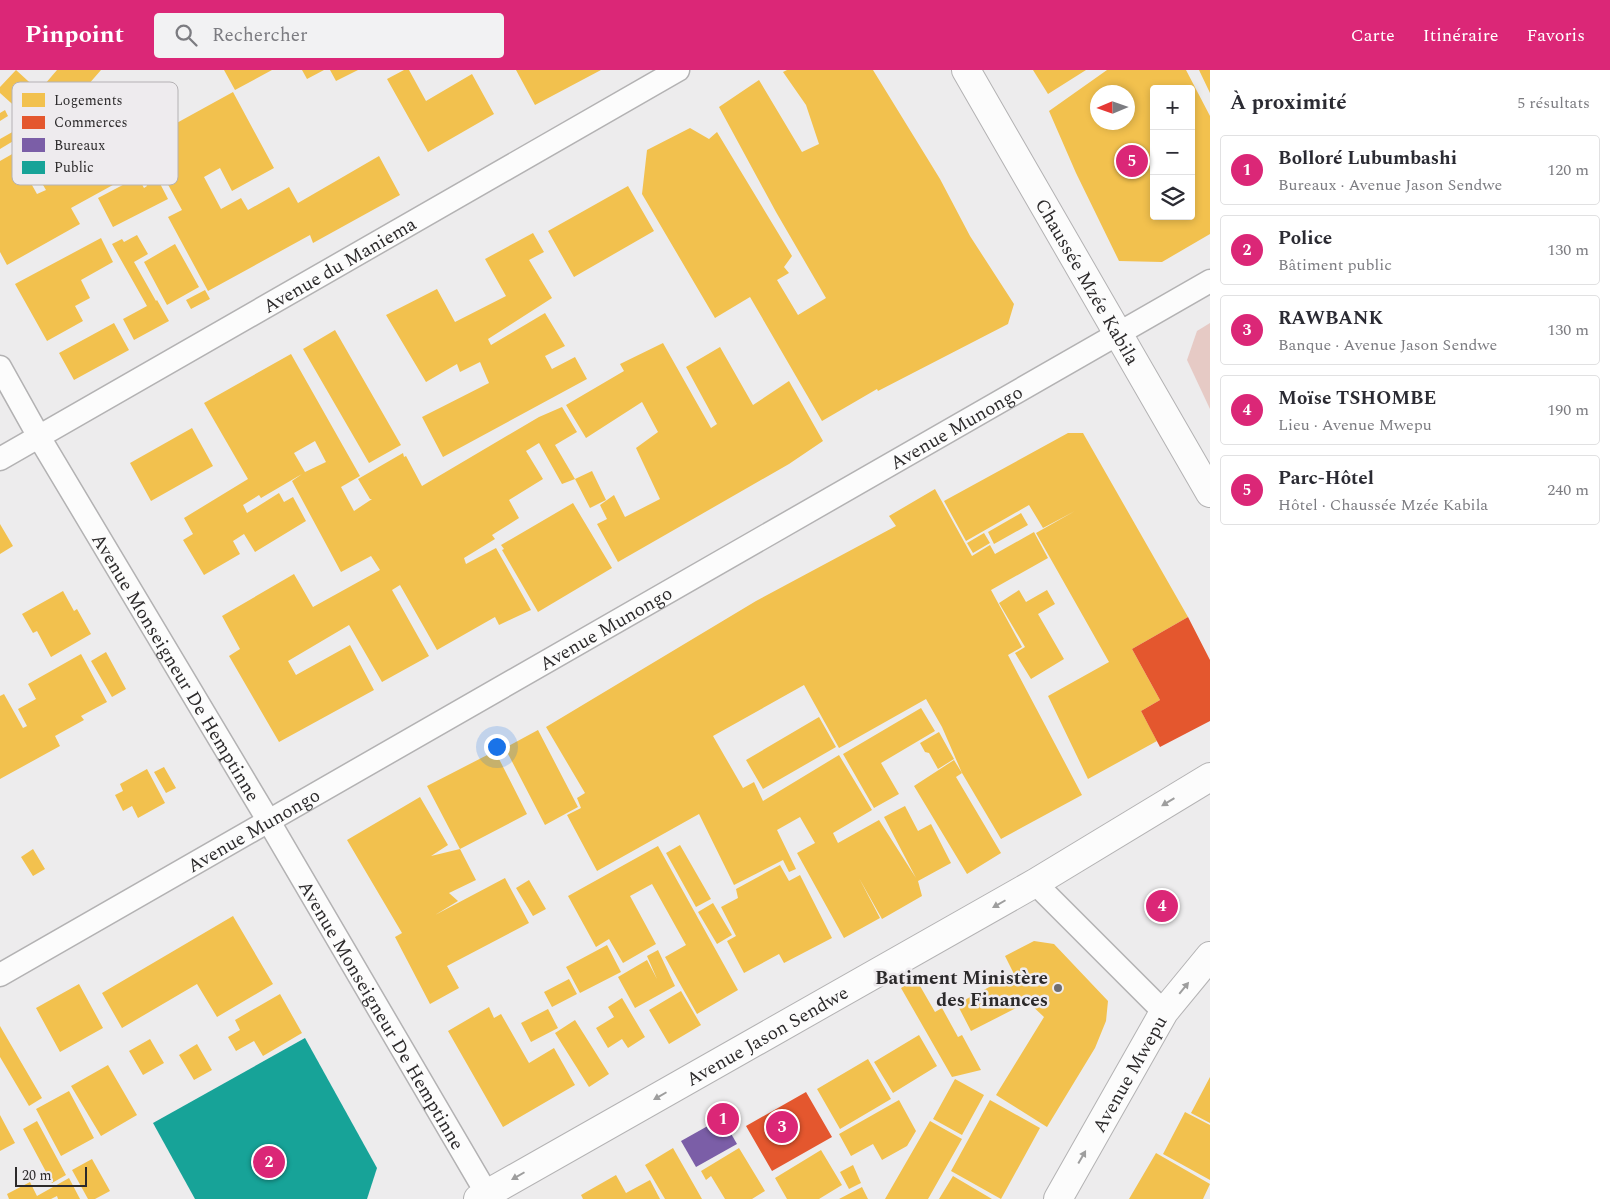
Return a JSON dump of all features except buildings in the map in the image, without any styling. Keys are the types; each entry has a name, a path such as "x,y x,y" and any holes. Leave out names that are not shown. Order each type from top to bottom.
{"main road":[{"name":"Chaussée Mzée Kabila","path":"966,70 1210,493"},
{"name":"Avenue Jason Sendwe","path":"485,1197 1035,883 1210,777"},
{"name":"Avenue Mwepu","path":"1058,1199 1164,1012 1210,956"}],"street":[{"name":"Avenue du Maniema","path":"0,459 678,70"},
{"name":"Avenue Munongo","path":"0,975 1119,335 1210,281"},
{"name":"Avenue Monseigneur De Hemptinne","path":"0,367 39,436 268,820 485,1197"},
{"path":"1035,883 1164,1012"}],"shaded area":[{"path":"1210,323 1210,409 1187,360 1197,331"}],"place":[{"name":"Parc-Hôtel","path":"1132,161"},
{"name":"Moïse TSHOMBE","path":"1162,906"},
{"name":"Batiment Ministère des Finances","path":"1058,988"},
{"name":"Bolloré Lubumbashi","path":"723,1119"},
{"name":"RAWBANK","path":"782,1127"},
{"name":"Police","path":"269,1162"}]}
